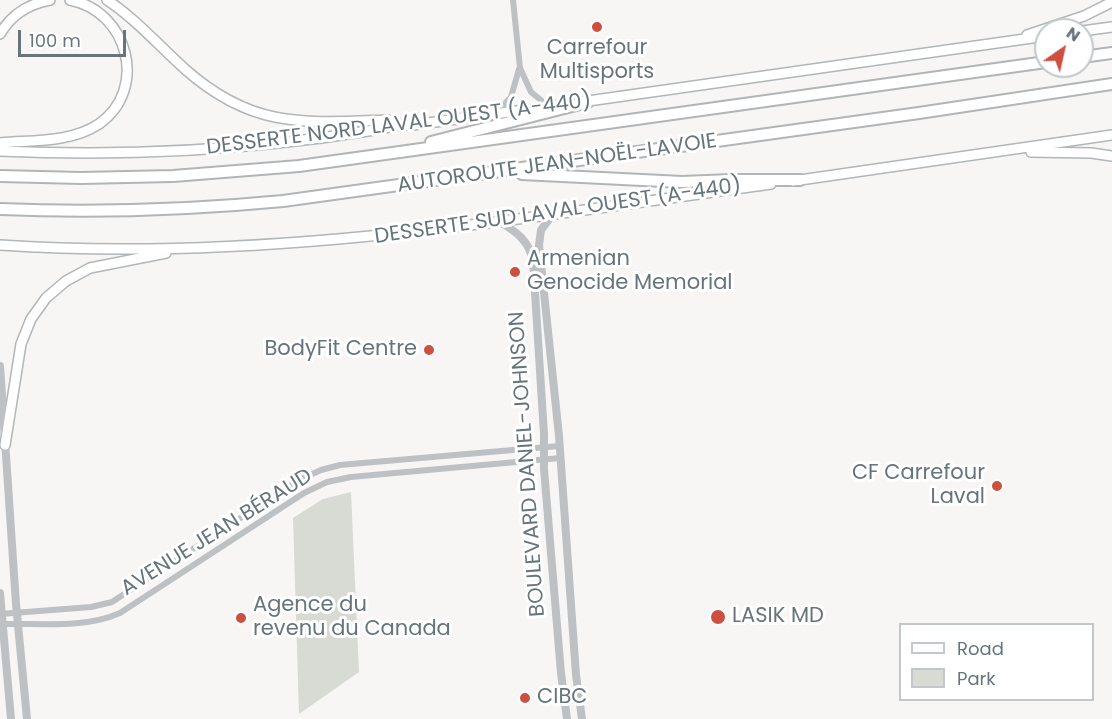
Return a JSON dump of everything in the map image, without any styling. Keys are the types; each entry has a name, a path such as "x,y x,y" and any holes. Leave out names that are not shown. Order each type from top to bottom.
{"highway":[{"path":"1094,55 1112,52"},
{"name":"AUTOROUTE JEAN-NOËL-LAVOIE","path":"0,176 91,178 190,175 284,168 1034,64"},
{"name":"AUTOROUTE JEAN-NOËL-LAVOIE","path":"1,209 112,211 209,207 327,196 1112,84"},
{"path":"388,154 588,102"},
{"path":"496,172 682,182 800,180"}],"main road":[{"path":"0,34 19,13 33,4 50,0"},
{"path":"0,143 48,140 79,134 101,122 121,99 128,69 126,51 121,39 101,13 89,6 70,0"},
{"path":"107,0 194,77 216,93 245,108 281,119 307,123 388,120 400,124"},
{"path":"1008,42 1084,16 1112,2"},
{"path":"1094,29 1112,27"},
{"name":"DESSERTE NORD LAVAL OUEST (A-440)","path":"0,151 90,153 206,149 331,137 400,124 413,125 588,102 1034,38"},
{"name":"DESSERTE SUD LAVAL OUEST (A-440)","path":"2,247 186,248 345,239 553,214 1112,135"},
{"path":"1002,151 1091,153 1112,156"},
{"path":"5,445 21,344 32,319 46,298 66,281 90,268 186,248"}],"street":[{"path":"513,0 520,68 531,92 548,106"},
{"path":"496,113 511,97 520,68"},
{"name":"BOULEVARD DANIEL-JOHNSON","path":"553,214 541,230 539,241 559,446 576,675 582,719"},
{"name":"BOULEVARD DANIEL-JOHNSON","path":"499,221 523,239 531,251 533,261 544,460 561,673 567,719"},
{"path":"0,366 17,612 27,719"},
{"name":"AVENUE JEAN BÉRAUD","path":"1,614 91,607 112,602 297,481 321,470 354,463 559,446"},
{"name":"AVENUE JEAN BÉRAUD","path":"1,624 90,621 120,613 287,504 327,482 351,477 560,458"},
{"path":"0,593 11,719"}],"green space":[{"path":"351,492 359,672 299,714 293,518 323,499"}],"place":[{"name":"Carrefour Multisports","path":"597,27"},
{"name":"Armenian Genocide Memorial","path":"515,272"},
{"name":"BodyFit Centre","path":"429,350"},
{"name":"CF Carrefour Laval","path":"997,486"},
{"name":"LASIK MD","path":"718,617"},
{"name":"Agence du revenu du Canada","path":"241,618"},
{"name":"CIBC","path":"525,698"}]}
